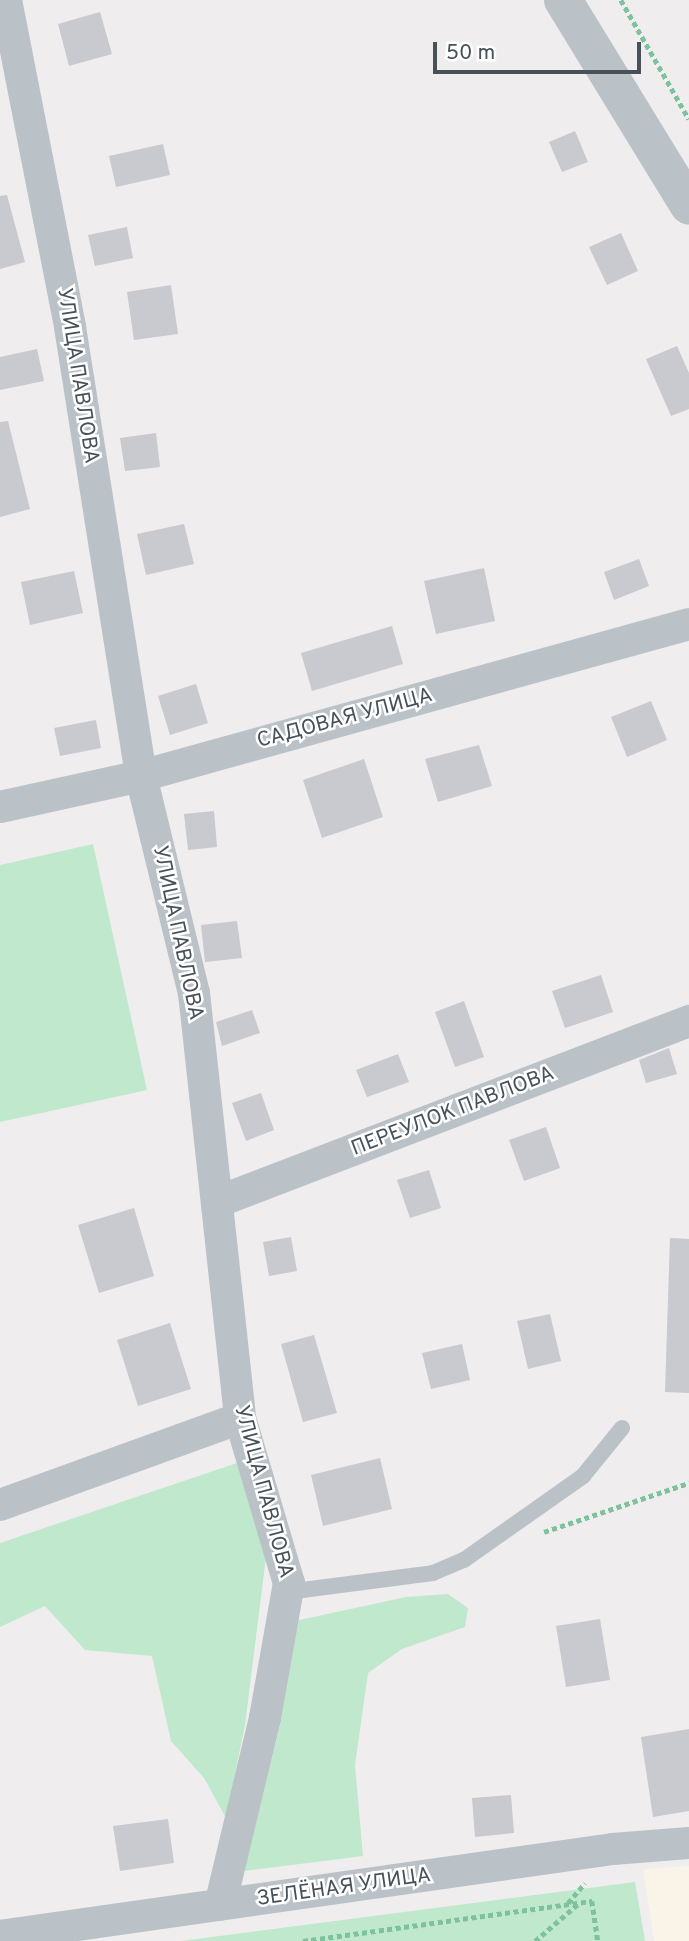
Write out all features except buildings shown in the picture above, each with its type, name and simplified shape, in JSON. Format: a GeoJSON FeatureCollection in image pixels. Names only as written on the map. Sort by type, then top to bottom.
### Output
{"type":"FeatureCollection","features":[{"type":"Feature","properties":{"kind":"street","name":"УЛИЦА ПАВЛОВА"},"geometry":{"type":"LineString","coordinates":[[6,0],[70,327],[141,776],[194,993],[240,1418],[285,1570],[288,1591],[265,1718],[220,1905]]}},
{"type":"Feature","properties":{"kind":"street"},"geometry":{"type":"LineString","coordinates":[[563,0],[689,206]]}},
{"type":"Feature","properties":{"kind":"street","name":"САДОВАЯ УЛИЦА"},"geometry":{"type":"LineString","coordinates":[[0,807],[141,776],[689,624]]}},
{"type":"Feature","properties":{"kind":"street","name":"ПЕРЕУЛОК ПАВЛОВА"},"geometry":{"type":"LineString","coordinates":[[217,1202],[689,1021]]}},
{"type":"Feature","properties":{"kind":"street"},"geometry":{"type":"LineString","coordinates":[[0,1505],[240,1418]]}},
{"type":"Feature","properties":{"kind":"street","name":"ЗЕЛЁНАЯ УЛИЦА"},"geometry":{"type":"LineString","coordinates":[[0,1936],[689,1843]]}},
{"type":"Feature","properties":{"kind":"lane"},"geometry":{"type":"LineString","coordinates":[[288,1591],[433,1573],[464,1560],[583,1476],[622,1428]]}},
{"type":"Feature","properties":{"kind":"path"},"geometry":{"type":"LineString","coordinates":[[621,0],[689,119]]}},
{"type":"Feature","properties":{"kind":"path"},"geometry":{"type":"LineString","coordinates":[[303,1941],[592,1901],[598,1941]]}},
{"type":"Feature","properties":{"kind":"path"},"geometry":{"type":"LineString","coordinates":[[535,1941],[579,1903]]}},
{"type":"Feature","properties":{"kind":"shaded area"},"geometry":{"type":"Polygon","coordinates":[[[689,1866],[689,1941],[654,1941],[643,1869],[689,1866]]]}},
{"type":"Feature","properties":{"kind":"green space"},"geometry":{"type":"Polygon","coordinates":[[[93,844],[147,1090],[0,1122],[0,865],[93,844]]]}},
{"type":"Feature","properties":{"kind":"green space"},"geometry":{"type":"Polygon","coordinates":[[[237,1463],[266,1557],[245,1725],[226,1818],[204,1778],[171,1741],[152,1656],[85,1650],[45,1606],[0,1627],[0,1543],[237,1463]]]}},
{"type":"Feature","properties":{"kind":"green space"},"geometry":{"type":"Polygon","coordinates":[[[448,1594],[468,1608],[465,1627],[402,1649],[368,1673],[355,1765],[363,1856],[244,1871],[280,1725],[295,1621],[406,1597],[448,1594]]]}},
{"type":"Feature","properties":{"kind":"green space"},"geometry":{"type":"Polygon","coordinates":[[[635,1882],[645,1941],[181,1941],[635,1882]]]}}]}
